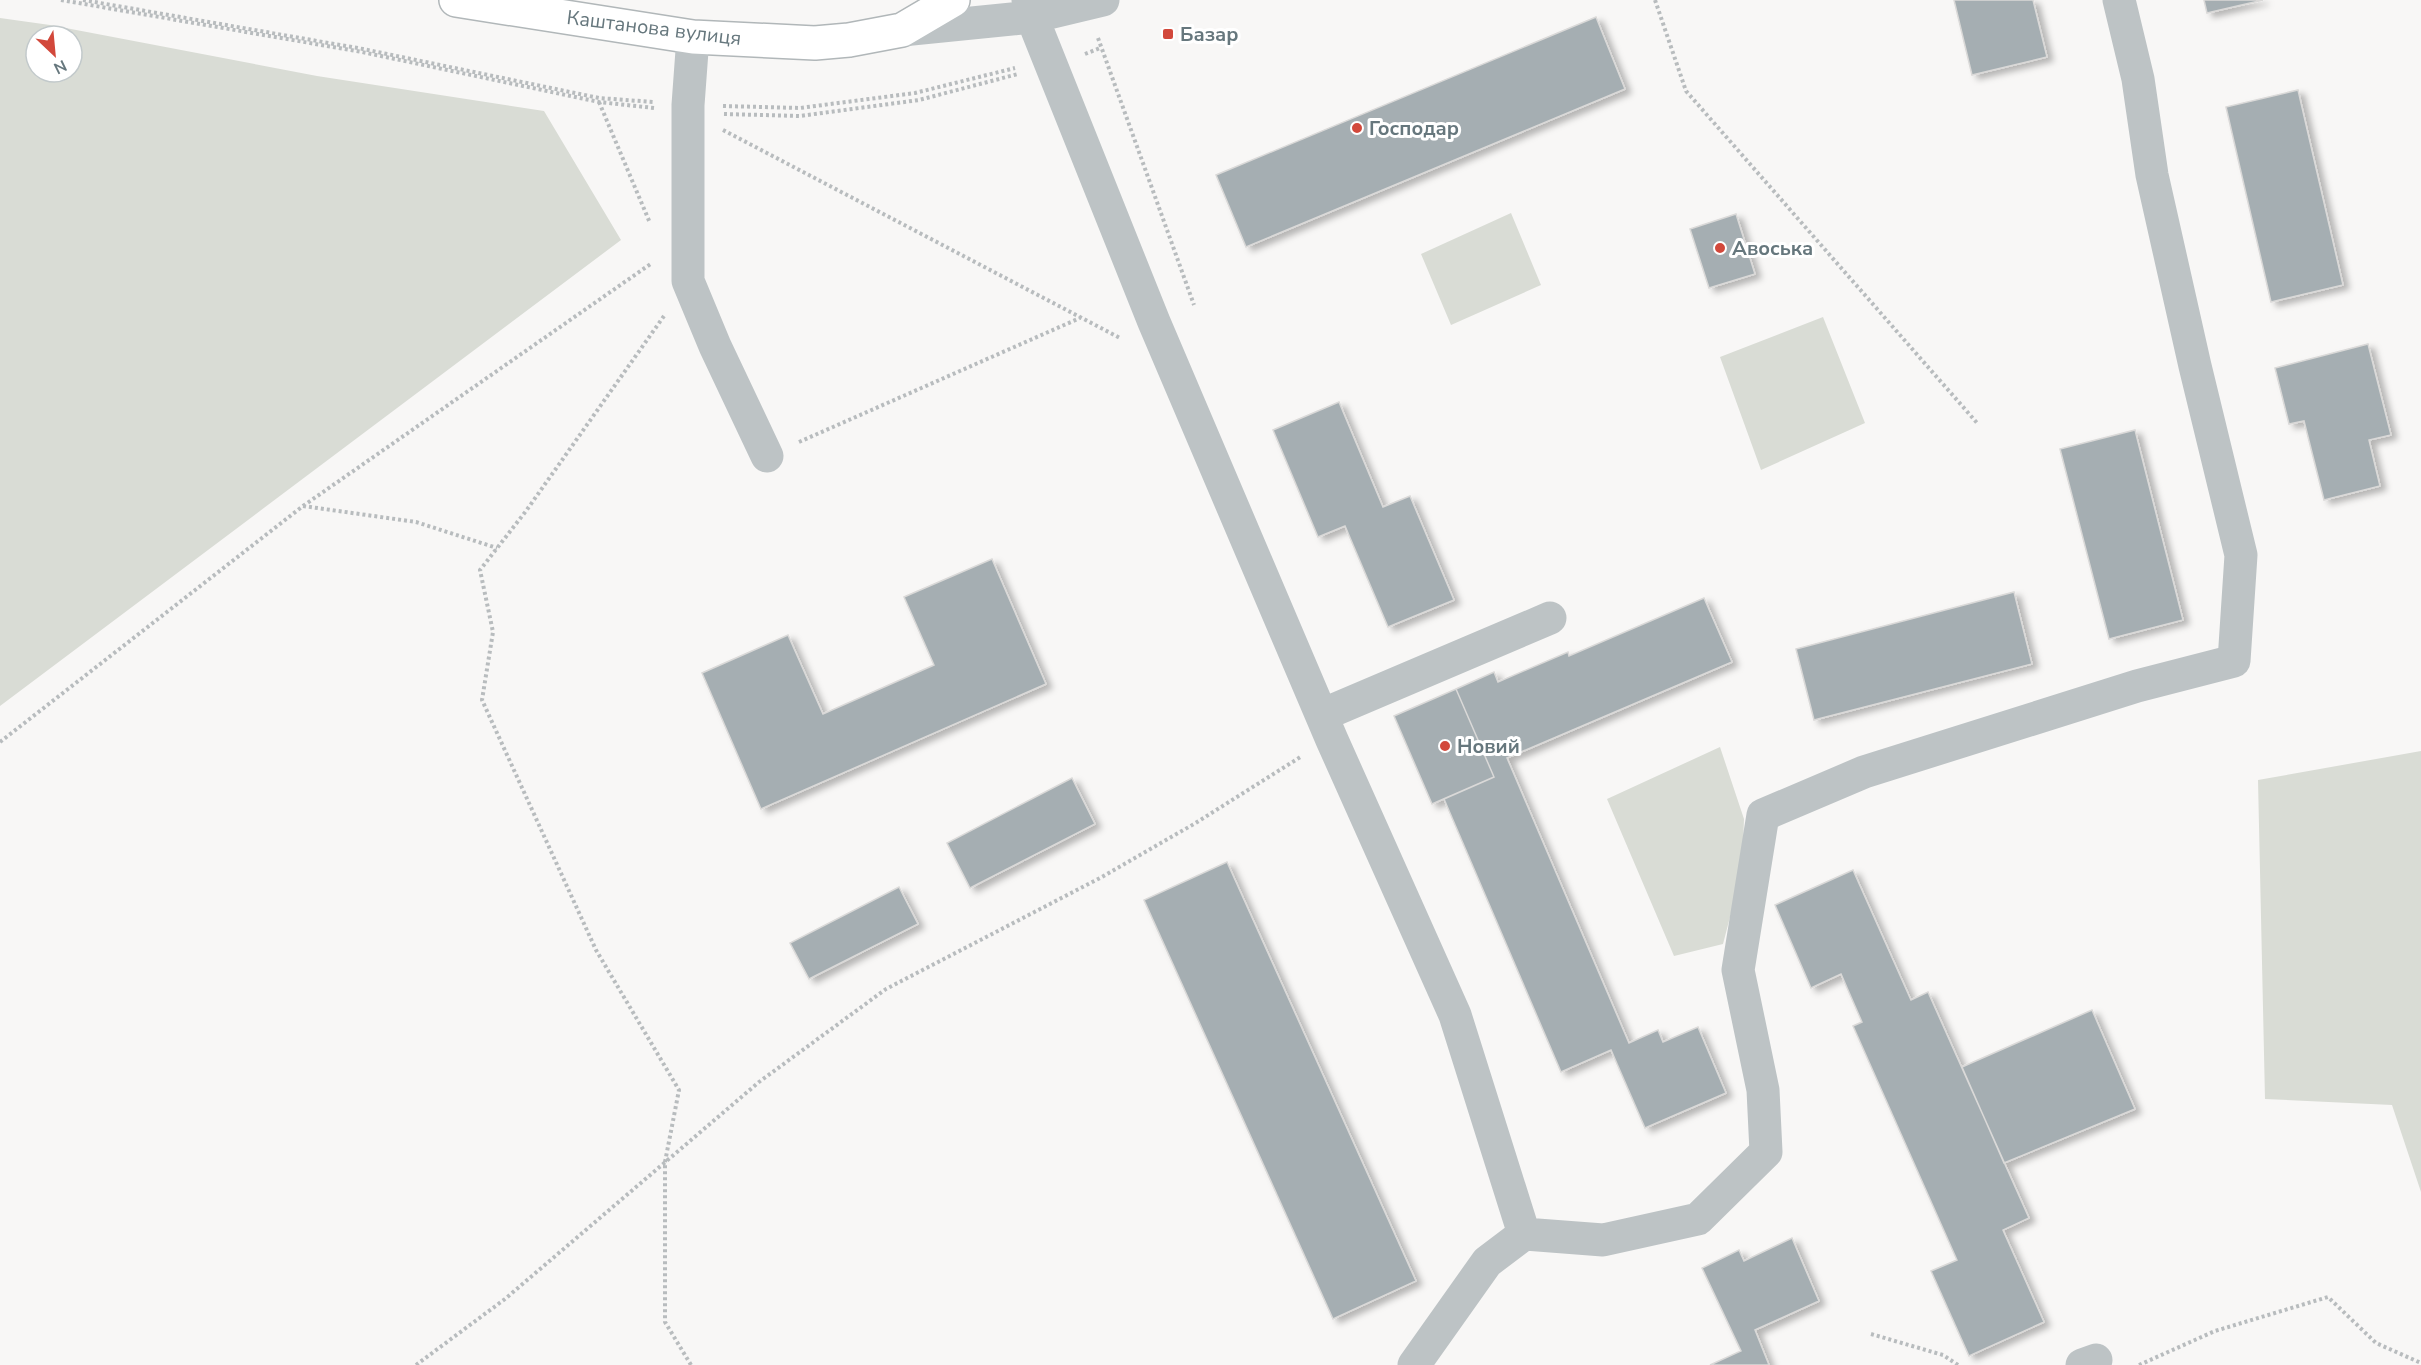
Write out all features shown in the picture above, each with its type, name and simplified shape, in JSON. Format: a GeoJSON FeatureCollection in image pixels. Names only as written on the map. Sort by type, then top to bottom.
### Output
{"type":"FeatureCollection","features":[{"type":"Feature","properties":{"kind":"main road","name":"Каштанова вулиця"},"geometry":{"type":"LineString","coordinates":[[456,0],[693,37],[815,43],[902,30],[953,0]]}},
{"type":"Feature","properties":{"kind":"street"},"geometry":{"type":"LineString","coordinates":[[1414,1365],[1487,1262],[1524,1234],[1603,1240],[1698,1218],[1766,1152],[1763,1090],[1738,970],[1763,815],[1864,772],[2137,686],[2234,661],[2241,555],[2152,175],[2138,79],[2119,0]]}},
{"type":"Feature","properties":{"kind":"street"},"geometry":{"type":"LineString","coordinates":[[902,30],[1030,9],[1096,2]]}},
{"type":"Feature","properties":{"kind":"street"},"geometry":{"type":"LineString","coordinates":[[1030,9],[1154,322],[1327,727],[1455,1015],[1524,1234]]}},
{"type":"Feature","properties":{"kind":"street"},"geometry":{"type":"LineString","coordinates":[[693,37],[688,109],[688,281],[715,346],[767,456]]}},
{"type":"Feature","properties":{"kind":"street"},"geometry":{"type":"LineString","coordinates":[[1327,727],[1550,618]]}},
{"type":"Feature","properties":{"kind":"path"},"geometry":{"type":"LineString","coordinates":[[62,0],[362,52],[599,102],[688,109],[800,116],[919,100],[1052,62]]}},
{"type":"Feature","properties":{"kind":"path"},"geometry":{"type":"LineString","coordinates":[[83,0],[363,49],[599,98],[688,109],[800,108],[915,93],[1052,62]]}},
{"type":"Feature","properties":{"kind":"path"},"geometry":{"type":"LineString","coordinates":[[1654,0],[1686,91],[1978,424]]}},
{"type":"Feature","properties":{"kind":"path"},"geometry":{"type":"LineString","coordinates":[[1096,2],[1100,48],[1194,305]]}},
{"type":"Feature","properties":{"kind":"path"},"geometry":{"type":"LineString","coordinates":[[599,102],[655,232]]}},
{"type":"Feature","properties":{"kind":"path"},"geometry":{"type":"LineString","coordinates":[[688,109],[1121,339]]}},
{"type":"Feature","properties":{"kind":"path"},"geometry":{"type":"LineString","coordinates":[[0,742],[303,506],[664,254],[688,281],[526,511],[480,570],[494,632],[482,700],[596,950],[679,1090],[665,1162],[664,1322],[691,1365]]}},
{"type":"Feature","properties":{"kind":"path"},"geometry":{"type":"LineString","coordinates":[[767,456],[1081,318]]}},
{"type":"Feature","properties":{"kind":"path"},"geometry":{"type":"LineString","coordinates":[[303,506],[416,522],[497,548]]}},
{"type":"Feature","properties":{"kind":"path"},"geometry":{"type":"LineString","coordinates":[[416,1365],[505,1299],[759,1082],[886,989],[1100,878],[1194,824],[1278,770],[1327,727]]}},
{"type":"Feature","properties":{"kind":"path"},"geometry":{"type":"LineString","coordinates":[[2139,1365],[2215,1331],[2328,1297],[2376,1343],[2421,1363]]}},
{"type":"Feature","properties":{"kind":"path"},"geometry":{"type":"LineString","coordinates":[[1871,1334],[1943,1355],[1958,1365]]}},
{"type":"Feature","properties":{"kind":"shaded area"},"geometry":{"type":"Polygon","coordinates":[[[0,18],[43,24],[24,24],[24,84],[84,84],[84,31],[317,76],[544,111],[621,240],[0,706],[0,18]]]}},
{"type":"Feature","properties":{"kind":"shaded area"},"geometry":{"type":"Polygon","coordinates":[[[1511,213],[1541,285],[1451,325],[1421,254],[1511,213]]]}},
{"type":"Feature","properties":{"kind":"shaded area"},"geometry":{"type":"Polygon","coordinates":[[[1823,317],[1865,423],[1761,470],[1720,357],[1823,317]]]}},
{"type":"Feature","properties":{"kind":"shaded area"},"geometry":{"type":"Polygon","coordinates":[[[1720,747],[1744,819],[1742,871],[1723,944],[1674,956],[1607,799],[1720,747]]]}},
{"type":"Feature","properties":{"kind":"shaded area"},"geometry":{"type":"Polygon","coordinates":[[[2421,751],[2421,1192],[2392,1105],[2265,1099],[2258,780],[2421,751]]]}},
{"type":"Feature","properties":{"kind":"building"},"geometry":{"type":"Polygon","coordinates":[[[1954,0],[2033,0],[2047,57],[1972,75],[1954,0]]]}},
{"type":"Feature","properties":{"kind":"building"},"geometry":{"type":"Polygon","coordinates":[[[2204,0],[2263,0],[2207,13],[2204,0]]]}},
{"type":"Feature","properties":{"kind":"building"},"geometry":{"type":"Polygon","coordinates":[[[1596,17],[1625,89],[1246,247],[1216,175],[1596,17]]]}},
{"type":"Feature","properties":{"kind":"building"},"geometry":{"type":"Polygon","coordinates":[[[2298,90],[2343,285],[2271,302],[2226,107],[2298,90]]]}},
{"type":"Feature","properties":{"kind":"building"},"geometry":{"type":"Polygon","coordinates":[[[1736,214],[1755,274],[1709,288],[1690,229],[1736,214]]]}},
{"type":"Feature","properties":{"kind":"building"},"geometry":{"type":"Polygon","coordinates":[[[2368,344],[2391,435],[2369,440],[2380,486],[2324,500],[2304,421],[2289,424],[2275,368],[2368,344]]]}},
{"type":"Feature","properties":{"kind":"building"},"geometry":{"type":"Polygon","coordinates":[[[1339,402],[1383,507],[1410,496],[1454,600],[1388,627],[1345,526],[1318,537],[1273,430],[1339,402]]]}},
{"type":"Feature","properties":{"kind":"building"},"geometry":{"type":"Polygon","coordinates":[[[2135,430],[2183,620],[2109,639],[2060,449],[2135,430]]]}},
{"type":"Feature","properties":{"kind":"building"},"geometry":{"type":"Polygon","coordinates":[[[992,559],[1046,684],[761,809],[702,673],[788,635],[823,714],[934,665],[904,597],[992,559]]]}},
{"type":"Feature","properties":{"kind":"building"},"geometry":{"type":"Polygon","coordinates":[[[2014,592],[2032,664],[1814,720],[1796,649],[2014,592]]]}},
{"type":"Feature","properties":{"kind":"building"},"geometry":{"type":"Polygon","coordinates":[[[1704,598],[1732,662],[1507,758],[1629,1043],[1658,1030],[1663,1042],[1698,1027],[1726,1093],[1645,1128],[1611,1050],[1561,1072],[1444,799],[1494,777],[1456,689],[1494,672],[1498,682],[1568,652],[1569,656],[1704,598]]]}},
{"type":"Feature","properties":{"kind":"building"},"geometry":{"type":"Polygon","coordinates":[[[1456,689],[1494,777],[1432,804],[1394,716],[1456,689]]]}},
{"type":"Feature","properties":{"kind":"building"},"geometry":{"type":"Polygon","coordinates":[[[1072,778],[1095,824],[970,888],[947,843],[1072,778]]]}},
{"type":"Feature","properties":{"kind":"building"},"geometry":{"type":"Polygon","coordinates":[[[1227,862],[1416,1281],[1333,1319],[1144,900],[1227,862]]]}},
{"type":"Feature","properties":{"kind":"building"},"geometry":{"type":"Polygon","coordinates":[[[1853,870],[1911,1000],[1928,992],[2029,1218],[2003,1230],[2044,1322],[1969,1356],[1931,1271],[1957,1260],[1853,1026],[1862,1022],[1841,974],[1811,988],[1775,905],[1853,870]]]}},
{"type":"Feature","properties":{"kind":"building"},"geometry":{"type":"Polygon","coordinates":[[[899,887],[918,924],[809,979],[790,943],[899,887]]]}},
{"type":"Feature","properties":{"kind":"building"},"geometry":{"type":"Polygon","coordinates":[[[2092,1010],[2135,1109],[2004,1163],[1962,1067],[2092,1010]]]}},
{"type":"Feature","properties":{"kind":"building"},"geometry":{"type":"Polygon","coordinates":[[[1792,1238],[1819,1301],[1755,1330],[1769,1365],[1710,1365],[1741,1351],[1702,1268],[1739,1250],[1744,1261],[1792,1238]]]}},
{"type":"Feature","properties":{"kind":"place","name":"Базар"},"geometry":{"type":"Point","coordinates":[1168,34]}},
{"type":"Feature","properties":{"kind":"place","name":"Господар"},"geometry":{"type":"Point","coordinates":[1357,128]}},
{"type":"Feature","properties":{"kind":"place","name":"Авоська"},"geometry":{"type":"Point","coordinates":[1720,248]}},
{"type":"Feature","properties":{"kind":"place","name":"Новий"},"geometry":{"type":"Point","coordinates":[1445,746]}}]}
